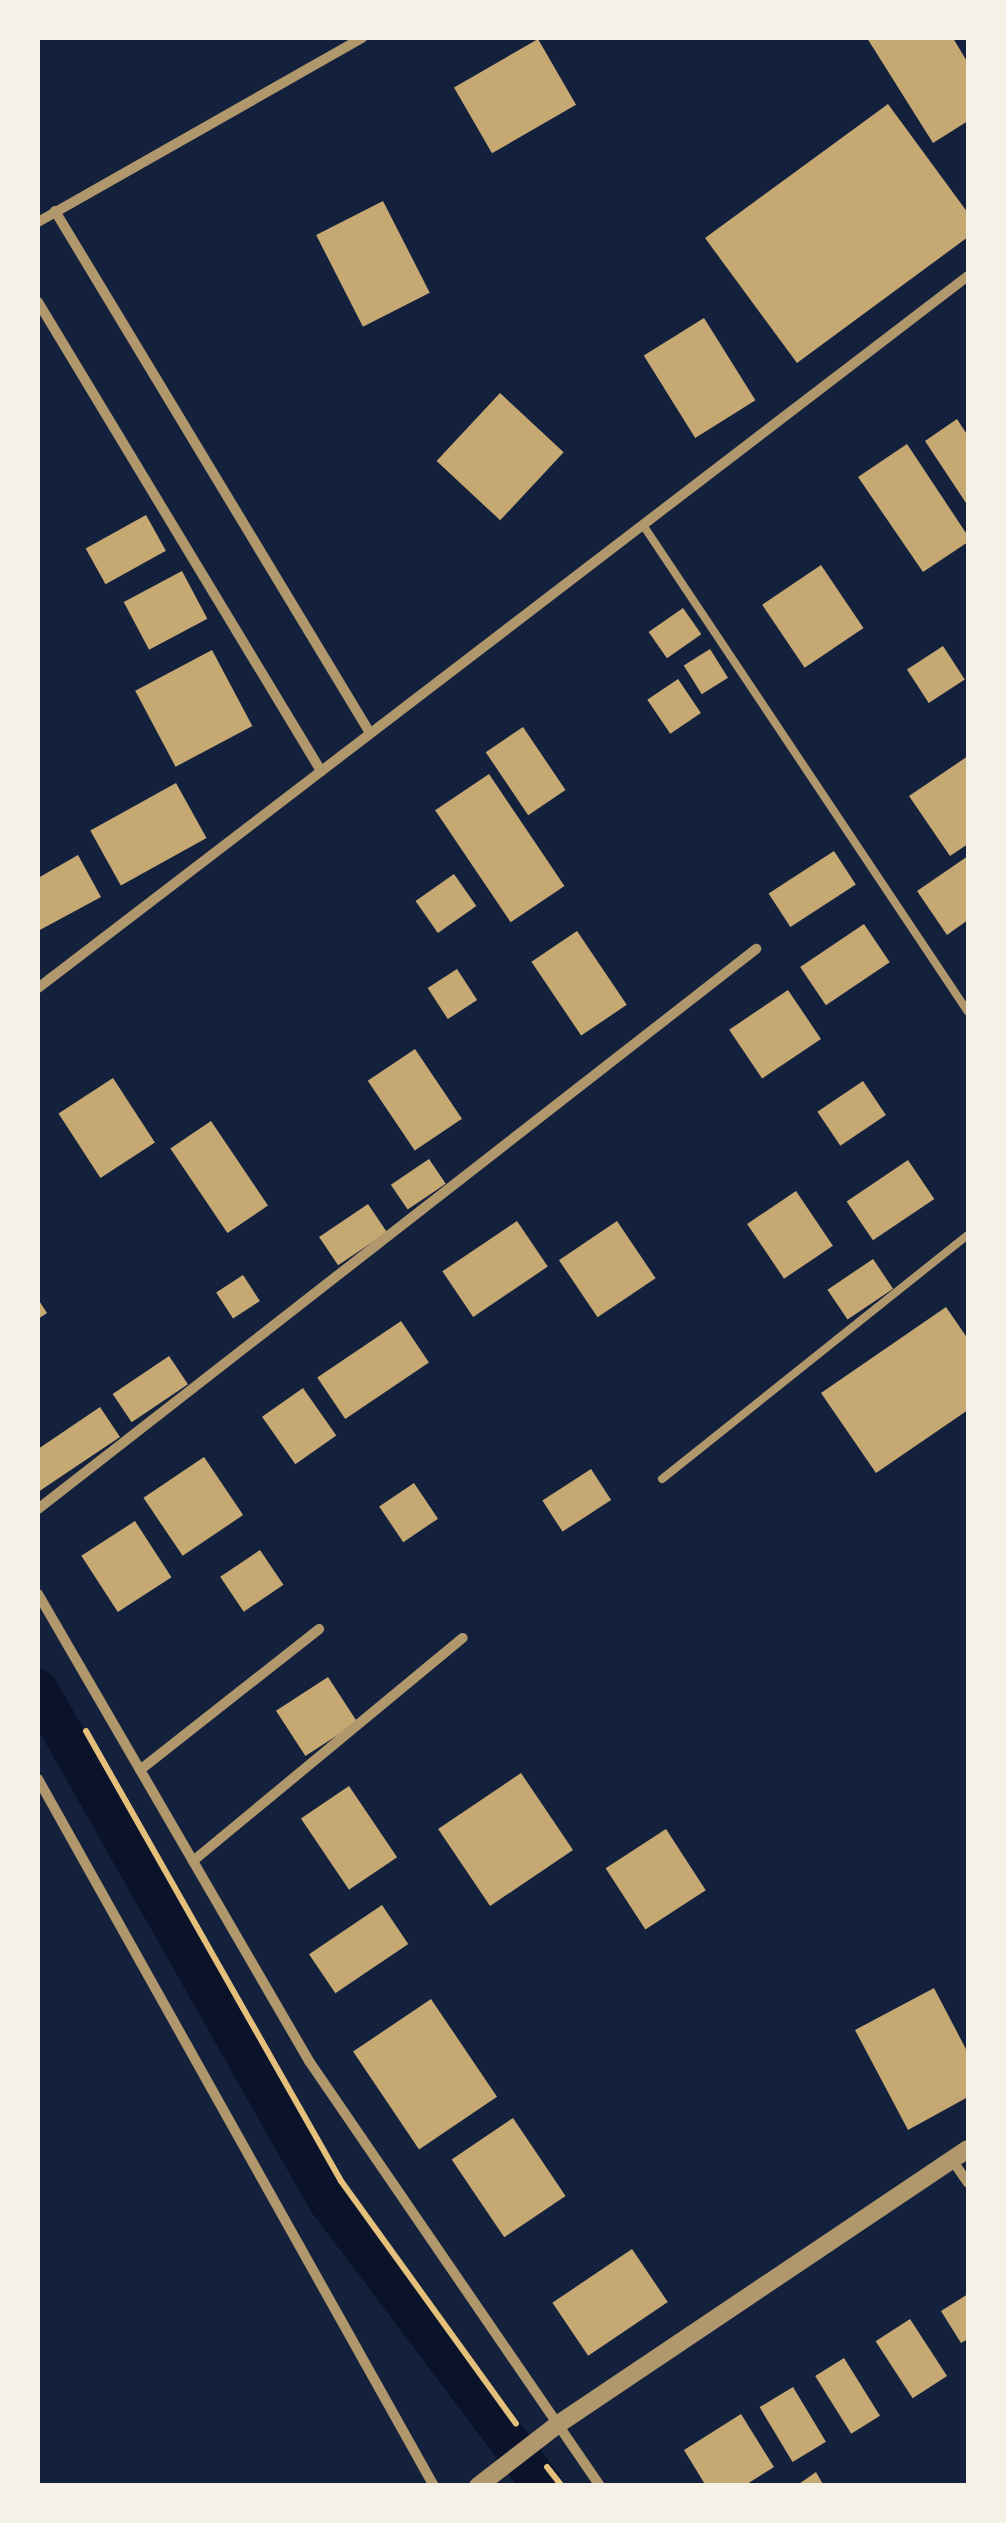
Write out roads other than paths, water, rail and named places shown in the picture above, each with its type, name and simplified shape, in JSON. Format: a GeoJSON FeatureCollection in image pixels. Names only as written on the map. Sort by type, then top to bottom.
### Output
{"type":"FeatureCollection","features":[{"type":"Feature","properties":{"kind":"street"},"geometry":{"type":"LineString","coordinates":[[38,222],[362,38]]}},
{"type":"Feature","properties":{"kind":"street"},"geometry":{"type":"LineString","coordinates":[[56,212],[370,734]]}},
{"type":"Feature","properties":{"kind":"street"},"geometry":{"type":"LineString","coordinates":[[38,988],[968,276]]}},
{"type":"Feature","properties":{"kind":"street"},"geometry":{"type":"LineString","coordinates":[[38,302],[321,771]]}},
{"type":"Feature","properties":{"kind":"street"},"geometry":{"type":"LineString","coordinates":[[38,1509],[756,949]]}},
{"type":"Feature","properties":{"kind":"street"},"geometry":{"type":"LineString","coordinates":[[38,1594],[310,2061],[600,2486]]}},
{"type":"Feature","properties":{"kind":"street"},"geometry":{"type":"LineString","coordinates":[[140,1770],[319,1629]]}},
{"type":"Feature","properties":{"kind":"street"},"geometry":{"type":"LineString","coordinates":[[193,1861],[462,1638]]}},
{"type":"Feature","properties":{"kind":"street"},"geometry":{"type":"LineString","coordinates":[[38,1779],[434,2486]]}},
{"type":"Feature","properties":{"kind":"street"},"geometry":{"type":"LineString","coordinates":[[38,1808],[49,1799]]}},
{"type":"Feature","properties":{"kind":"street"},"geometry":{"type":"LineString","coordinates":[[478,2486],[557,2424],[968,2149]]}},
{"type":"Feature","properties":{"kind":"street"},"geometry":{"type":"LineString","coordinates":[[952,2160],[968,2184]]}},
{"type":"Feature","properties":{"kind":"lane"},"geometry":{"type":"LineString","coordinates":[[643,525],[968,1012]]}},
{"type":"Feature","properties":{"kind":"lane"},"geometry":{"type":"LineString","coordinates":[[662,1480],[968,1236]]}},
{"type":"Feature","properties":{"kind":"waterway"},"geometry":{"type":"LineString","coordinates":[[38,1689],[328,2201],[543,2486]]}}]}
